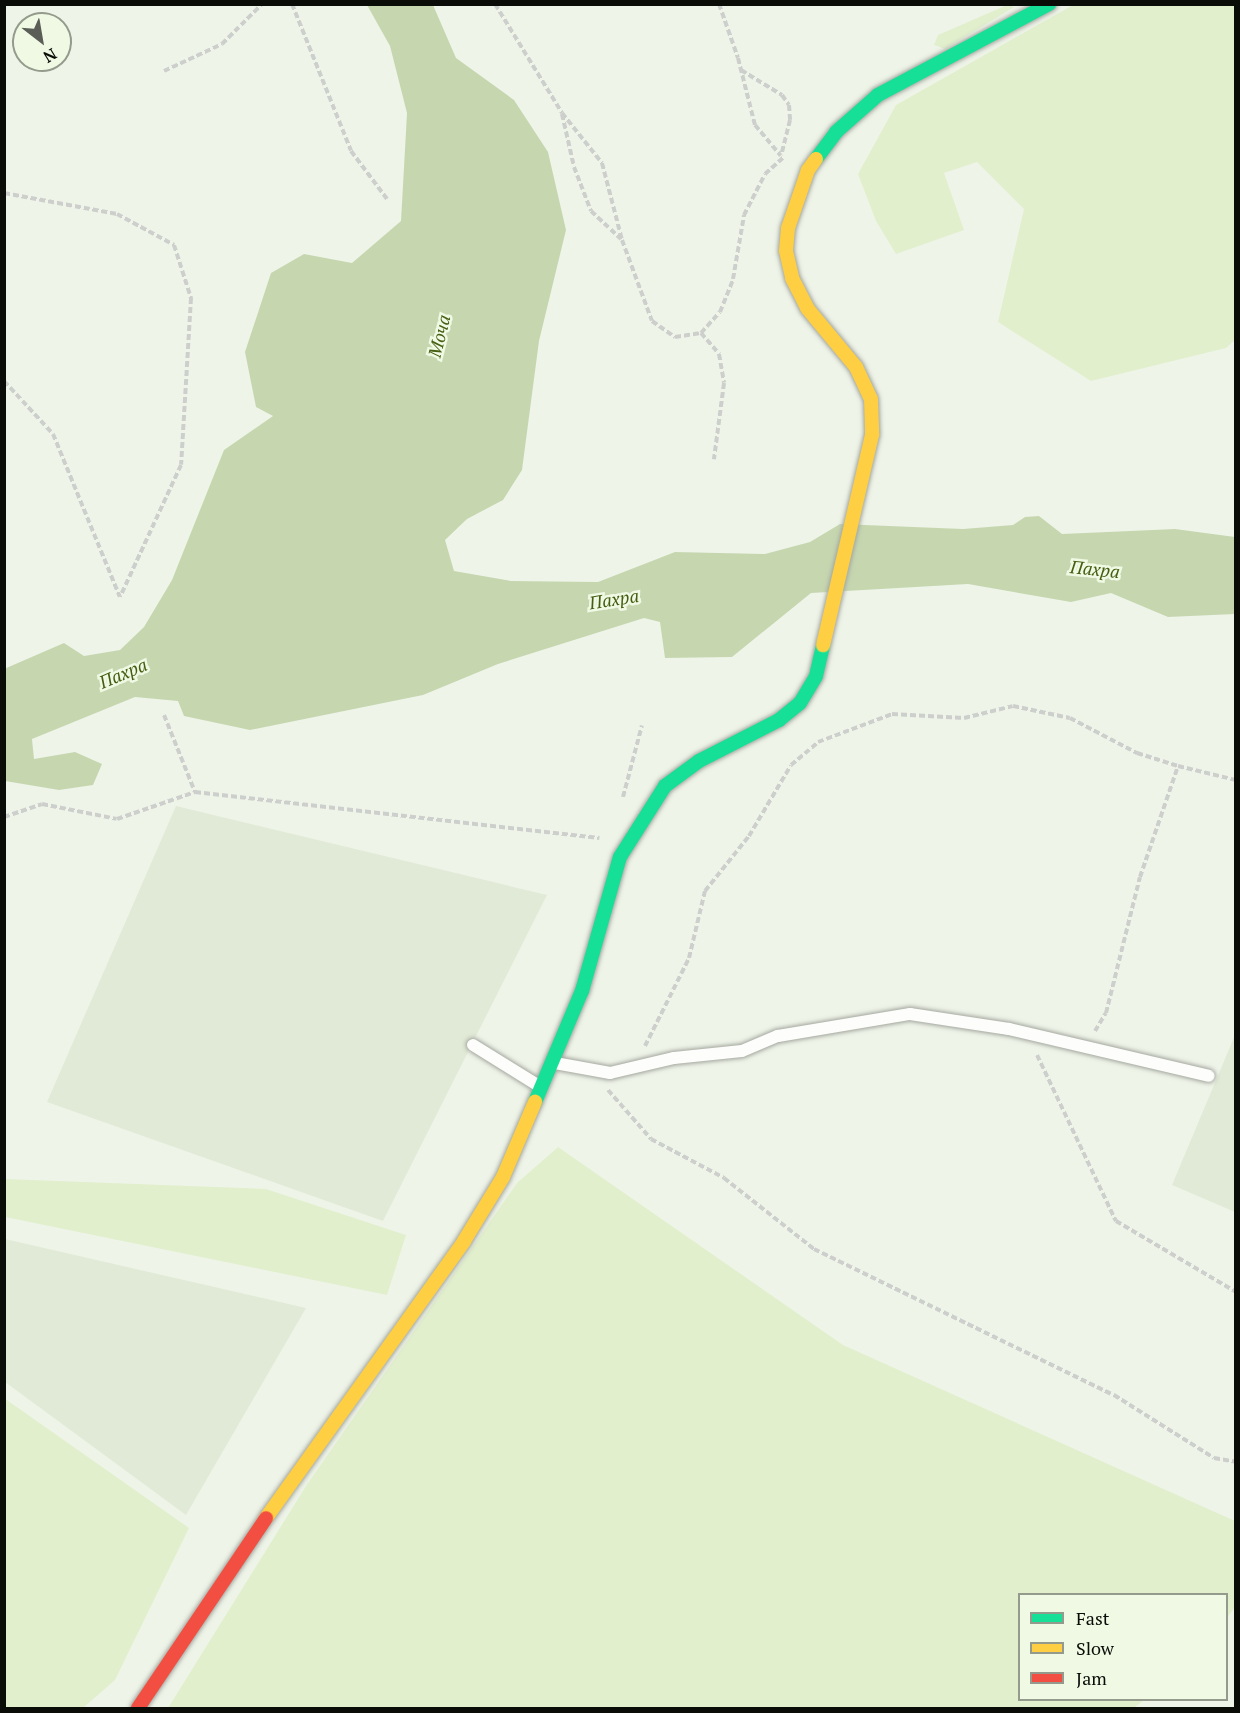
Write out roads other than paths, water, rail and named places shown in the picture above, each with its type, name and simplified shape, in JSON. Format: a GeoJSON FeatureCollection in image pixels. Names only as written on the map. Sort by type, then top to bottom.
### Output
{"type":"FeatureCollection","features":[{"type":"Feature","properties":{"kind":"main road"},"geometry":{"type":"LineString","coordinates":[[138,1708],[320,1437],[388,1352],[464,1241],[503,1177],[554,1063],[582,991],[620,857],[665,786],[699,761],[779,720],[800,703],[816,676],[872,435],[871,399],[856,367],[807,308],[792,278],[786,251],[788,228],[808,170],[836,132],[878,95],[1027,10],[1048,4]]}},
{"type":"Feature","properties":{"kind":"lane"},"geometry":{"type":"LineString","coordinates":[[554,1063],[610,1073],[674,1058],[742,1051],[778,1036],[910,1014],[1025,1033],[1209,1076]]}},
{"type":"Feature","properties":{"kind":"lane"},"geometry":{"type":"LineString","coordinates":[[473,1045],[543,1088]]}},
{"type":"Feature","properties":{"kind":"water"},"geometry":{"type":"Polygon","coordinates":[[[367,5],[433,5],[456,58],[514,100],[548,152],[566,230],[539,341],[522,470],[503,500],[467,519],[445,540],[454,571],[511,581],[598,582],[675,552],[765,554],[810,542],[840,524],[963,529],[1013,525],[1025,517],[1039,516],[1062,534],[1175,529],[1235,537],[1235,614],[1168,617],[1111,593],[1071,602],[968,584],[811,593],[732,657],[665,658],[660,622],[644,618],[498,664],[423,695],[250,730],[184,716],[178,701],[135,697],[32,739],[34,759],[75,752],[102,764],[93,785],[59,790],[5,781],[4,669],[64,643],[84,656],[120,650],[144,627],[172,580],[224,450],[273,416],[256,407],[245,352],[271,273],[304,254],[352,263],[401,221],[407,113],[390,46],[367,5]]]}},
{"type":"Feature","properties":{"kind":"water label","name":"Моча"},"geometry":{"type":"Point","coordinates":[439,336]}},
{"type":"Feature","properties":{"kind":"water label","name":"Пахра"},"geometry":{"type":"Point","coordinates":[1095,569]}},
{"type":"Feature","properties":{"kind":"water label","name":"Пахра"},"geometry":{"type":"Point","coordinates":[614,599]}},
{"type":"Feature","properties":{"kind":"water label","name":"Пахра"},"geometry":{"type":"Point","coordinates":[123,673]}}]}
